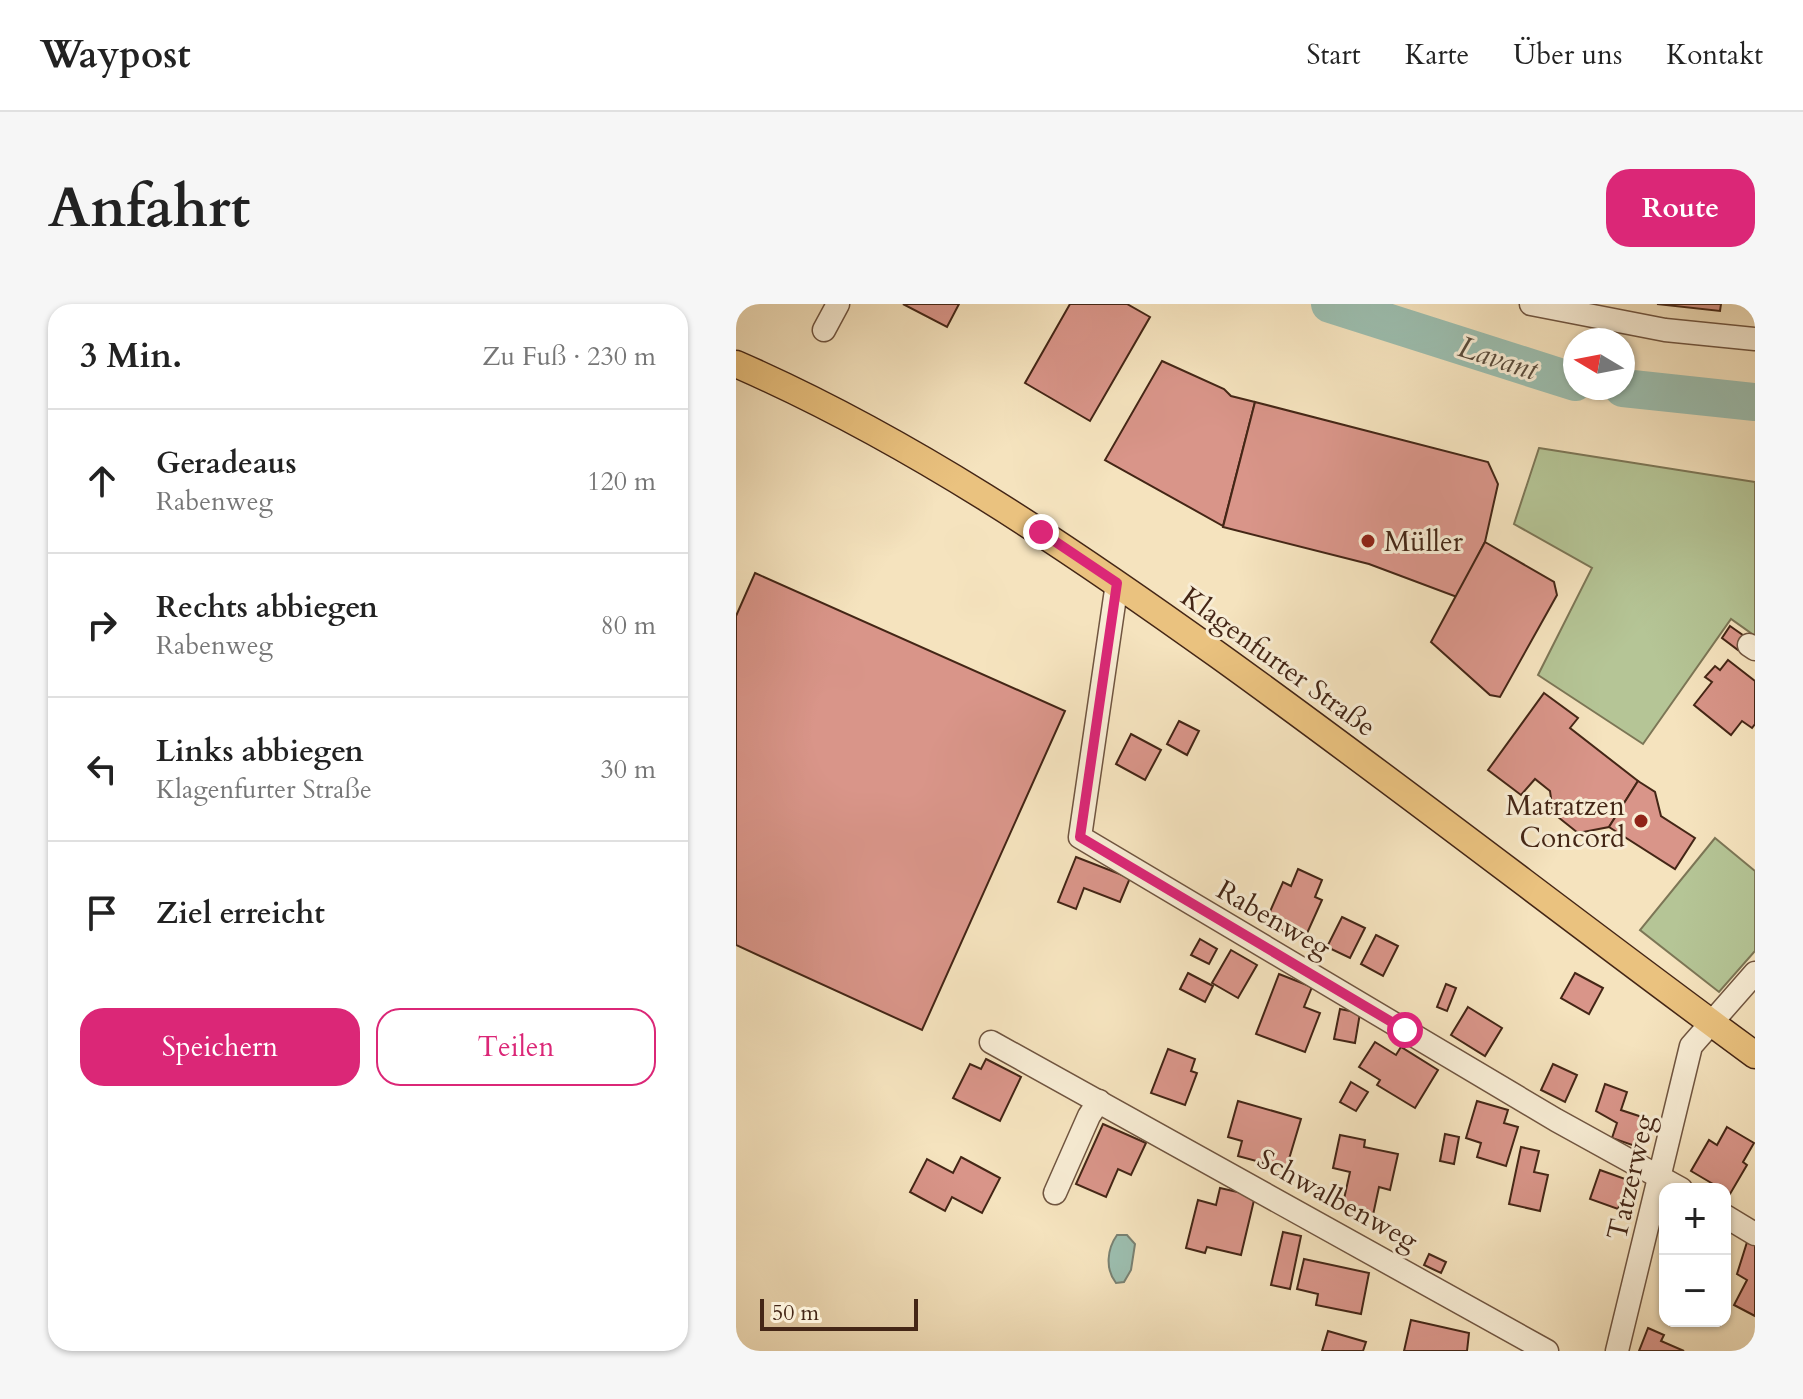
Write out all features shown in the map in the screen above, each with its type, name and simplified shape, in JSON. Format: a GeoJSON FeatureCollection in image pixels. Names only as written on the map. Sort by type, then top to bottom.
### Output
{"type":"FeatureCollection","features":[{"type":"Feature","properties":{"kind":"main road","name":"Klagenfurter Straße"},"geometry":{"type":"LineString","coordinates":[[736,364],[841,415],[1041,532],[1117,583],[1305,717],[1597,941],[1755,1055]]}},
{"type":"Feature","properties":{"kind":"lane"},"geometry":{"type":"LineString","coordinates":[[824,330],[838,304]]}},
{"type":"Feature","properties":{"kind":"lane"},"geometry":{"type":"LineString","coordinates":[[1531,304],[1665,330],[1755,339]]}},
{"type":"Feature","properties":{"kind":"lane","name":"Rabenweg"},"geometry":{"type":"LineString","coordinates":[[1117,583],[1080,837],[1556,1120],[1671,1183]]}},
{"type":"Feature","properties":{"kind":"lane","name":"Tatzerweg"},"geometry":{"type":"LineString","coordinates":[[1671,1183],[1691,1046],[1755,973]]}},
{"type":"Feature","properties":{"kind":"lane","name":"Schwalbenweg"},"geometry":{"type":"LineString","coordinates":[[991,1042],[1547,1351]]}},
{"type":"Feature","properties":{"kind":"lane"},"geometry":{"type":"LineString","coordinates":[[1055,1193],[1089,1116],[1099,1101]]}},
{"type":"Feature","properties":{"kind":"lane","name":"Tatzerweg"},"geometry":{"type":"LineString","coordinates":[[1617,1351],[1659,1220]]}},
{"type":"Feature","properties":{"kind":"lane"},"geometry":{"type":"LineString","coordinates":[[1731,1220],[1755,1234]]}},
{"type":"Feature","properties":{"kind":"green space"},"geometry":{"type":"Polygon","coordinates":[[[1539,448],[1755,482],[1755,636],[1731,619],[1643,744],[1538,675],[1592,568],[1514,524],[1539,448]]]}},
{"type":"Feature","properties":{"kind":"green space"},"geometry":{"type":"Polygon","coordinates":[[[1715,838],[1755,871],[1755,951],[1719,992],[1640,930],[1715,838]]]}},
{"type":"Feature","properties":{"kind":"shaded area"},"geometry":{"type":"Polygon","coordinates":[[[1117,1235],[1127,1235],[1135,1244],[1131,1270],[1124,1282],[1116,1283],[1110,1272],[1109,1259],[1117,1235]]]}},
{"type":"Feature","properties":{"kind":"building"},"geometry":{"type":"Polygon","coordinates":[[[903,304],[959,304],[947,327],[903,304]]]}},
{"type":"Feature","properties":{"kind":"building"},"geometry":{"type":"Polygon","coordinates":[[[1070,304],[1127,304],[1150,317],[1090,421],[1025,383],[1070,304]]]}},
{"type":"Feature","properties":{"kind":"building"},"geometry":{"type":"Polygon","coordinates":[[[1657,304],[1721,304],[1720,311],[1657,304]]]}},
{"type":"Feature","properties":{"kind":"building"},"geometry":{"type":"Polygon","coordinates":[[[1162,361],[1224,389],[1231,396],[1255,402],[1223,526],[1105,460],[1162,361]]]}},
{"type":"Feature","properties":{"kind":"building"},"geometry":{"type":"Polygon","coordinates":[[[1255,402],[1488,462],[1498,484],[1485,542],[1457,597],[1369,564],[1223,527],[1255,402]]]}},
{"type":"Feature","properties":{"kind":"building"},"geometry":{"type":"Polygon","coordinates":[[[1485,542],[1554,582],[1557,595],[1500,697],[1490,695],[1431,642],[1485,542]]]}},
{"type":"Feature","properties":{"kind":"building"},"geometry":{"type":"Polygon","coordinates":[[[755,573],[1065,711],[922,1030],[736,945],[736,616],[755,573]]]}},
{"type":"Feature","properties":{"kind":"building"},"geometry":{"type":"Polygon","coordinates":[[[1730,626],[1747,638],[1738,650],[1722,638],[1730,626]]]}},
{"type":"Feature","properties":{"kind":"building"},"geometry":{"type":"Polygon","coordinates":[[[1728,660],[1755,681],[1755,724],[1752,728],[1742,721],[1731,735],[1694,705],[1712,682],[1705,677],[1715,666],[1720,670],[1728,660]]]}},
{"type":"Feature","properties":{"kind":"building"},"geometry":{"type":"Polygon","coordinates":[[[1544,693],[1578,718],[1570,728],[1638,781],[1609,827],[1578,833],[1553,813],[1550,791],[1535,779],[1521,795],[1488,770],[1544,693]]]}},
{"type":"Feature","properties":{"kind":"building"},"geometry":{"type":"Polygon","coordinates":[[[1179,721],[1199,731],[1187,755],[1167,744],[1179,721]]]}},
{"type":"Feature","properties":{"kind":"building"},"geometry":{"type":"Polygon","coordinates":[[[1131,734],[1161,750],[1145,780],[1116,764],[1131,734]]]}},
{"type":"Feature","properties":{"kind":"building","name":"Matratzen Concord"},"geometry":{"type":"Polygon","coordinates":[[[1638,781],[1655,792],[1661,816],[1695,838],[1675,869],[1609,827],[1638,781]]]}},
{"type":"Feature","properties":{"kind":"building"},"geometry":{"type":"Polygon","coordinates":[[[1076,857],[1130,878],[1120,902],[1084,888],[1076,909],[1058,902],[1076,857]]]}},
{"type":"Feature","properties":{"kind":"building"},"geometry":{"type":"Polygon","coordinates":[[[1298,869],[1322,880],[1315,897],[1322,900],[1304,940],[1265,923],[1283,882],[1291,886],[1298,869]]]}},
{"type":"Feature","properties":{"kind":"building"},"geometry":{"type":"Polygon","coordinates":[[[1342,917],[1365,928],[1350,958],[1327,947],[1342,917]]]}},
{"type":"Feature","properties":{"kind":"building"},"geometry":{"type":"Polygon","coordinates":[[[1376,935],[1398,946],[1383,976],[1361,964],[1376,935]]]}},
{"type":"Feature","properties":{"kind":"building"},"geometry":{"type":"Polygon","coordinates":[[[1200,939],[1217,949],[1209,964],[1191,955],[1200,939]]]}},
{"type":"Feature","properties":{"kind":"building"},"geometry":{"type":"Polygon","coordinates":[[[1231,950],[1257,965],[1238,998],[1212,983],[1231,950]]]}},
{"type":"Feature","properties":{"kind":"building"},"geometry":{"type":"Polygon","coordinates":[[[1188,973],[1213,986],[1205,1002],[1180,989],[1188,973]]]}},
{"type":"Feature","properties":{"kind":"building"},"geometry":{"type":"Polygon","coordinates":[[[1575,973],[1603,988],[1589,1014],[1561,998],[1575,973]]]}},
{"type":"Feature","properties":{"kind":"building"},"geometry":{"type":"Polygon","coordinates":[[[1279,974],[1312,987],[1304,1007],[1320,1013],[1305,1052],[1256,1034],[1279,974]]]}},
{"type":"Feature","properties":{"kind":"building"},"geometry":{"type":"Polygon","coordinates":[[[1446,984],[1456,988],[1447,1011],[1437,1007],[1446,984]]]}},
{"type":"Feature","properties":{"kind":"building"},"geometry":{"type":"Polygon","coordinates":[[[1468,1007],[1502,1028],[1485,1056],[1451,1035],[1468,1007]]]}},
{"type":"Feature","properties":{"kind":"building"},"geometry":{"type":"Polygon","coordinates":[[[1340,1009],[1360,1013],[1355,1043],[1334,1039],[1340,1009]]]}},
{"type":"Feature","properties":{"kind":"building"},"geometry":{"type":"Polygon","coordinates":[[[1375,1042],[1396,1055],[1401,1047],[1438,1070],[1415,1108],[1377,1085],[1380,1080],[1359,1067],[1375,1042]]]}},
{"type":"Feature","properties":{"kind":"building"},"geometry":{"type":"Polygon","coordinates":[[[1168,1049],[1195,1059],[1191,1071],[1197,1073],[1185,1105],[1151,1093],[1168,1049]]]}},
{"type":"Feature","properties":{"kind":"building"},"geometry":{"type":"Polygon","coordinates":[[[986,1059],[1021,1077],[1000,1121],[953,1098],[970,1064],[981,1069],[986,1059]]]}},
{"type":"Feature","properties":{"kind":"building"},"geometry":{"type":"Polygon","coordinates":[[[1553,1064],[1577,1075],[1565,1102],[1541,1090],[1553,1064]]]}},
{"type":"Feature","properties":{"kind":"building"},"geometry":{"type":"Polygon","coordinates":[[[1351,1082],[1368,1092],[1356,1111],[1340,1102],[1351,1082]]]}},
{"type":"Feature","properties":{"kind":"building"},"geometry":{"type":"Polygon","coordinates":[[[1605,1084],[1627,1092],[1621,1110],[1648,1119],[1638,1147],[1612,1138],[1617,1123],[1596,1111],[1605,1084]]]}},
{"type":"Feature","properties":{"kind":"building"},"geometry":{"type":"Polygon","coordinates":[[[1238,1101],[1301,1119],[1286,1169],[1238,1156],[1242,1141],[1228,1137],[1238,1101]]]}},
{"type":"Feature","properties":{"kind":"building"},"geometry":{"type":"Polygon","coordinates":[[[1477,1101],[1508,1110],[1504,1123],[1518,1127],[1506,1166],[1477,1157],[1481,1143],[1466,1138],[1477,1101]]]}},
{"type":"Feature","properties":{"kind":"building"},"geometry":{"type":"Polygon","coordinates":[[[1103,1124],[1146,1143],[1131,1175],[1118,1169],[1106,1197],[1076,1184],[1103,1124]]]}},
{"type":"Feature","properties":{"kind":"building"},"geometry":{"type":"Polygon","coordinates":[[[1727,1127],[1754,1143],[1743,1162],[1747,1165],[1731,1192],[1731,1183],[1711,1183],[1691,1171],[1709,1140],[1717,1145],[1727,1127]]]}},
{"type":"Feature","properties":{"kind":"building"},"geometry":{"type":"Polygon","coordinates":[[[1445,1134],[1459,1137],[1454,1164],[1440,1161],[1445,1134]]]}},
{"type":"Feature","properties":{"kind":"building"},"geometry":{"type":"Polygon","coordinates":[[[1340,1135],[1365,1140],[1364,1147],[1398,1154],[1390,1190],[1379,1187],[1373,1215],[1342,1208],[1350,1172],[1333,1168],[1340,1135]]]}},
{"type":"Feature","properties":{"kind":"building"},"geometry":{"type":"Polygon","coordinates":[[[1521,1147],[1539,1151],[1534,1172],[1548,1175],[1540,1211],[1509,1204],[1521,1147]]]}},
{"type":"Feature","properties":{"kind":"building"},"geometry":{"type":"Polygon","coordinates":[[[961,1157],[1000,1178],[982,1213],[952,1197],[945,1211],[910,1192],[927,1159],[953,1173],[961,1157]]]}},
{"type":"Feature","properties":{"kind":"building"},"geometry":{"type":"Polygon","coordinates":[[[1600,1170],[1628,1180],[1618,1209],[1590,1199],[1600,1170]]]}},
{"type":"Feature","properties":{"kind":"building"},"geometry":{"type":"Polygon","coordinates":[[[1220,1188],[1255,1196],[1241,1255],[1207,1247],[1205,1253],[1186,1248],[1198,1200],[1216,1205],[1220,1188]]]}},
{"type":"Feature","properties":{"kind":"building"},"geometry":{"type":"Polygon","coordinates":[[[1283,1232],[1301,1236],[1290,1289],[1271,1285],[1283,1232]]]}},
{"type":"Feature","properties":{"kind":"building"},"geometry":{"type":"Polygon","coordinates":[[[1748,1239],[1755,1243],[1755,1316],[1734,1305],[1747,1280],[1737,1274],[1748,1239]]]}},
{"type":"Feature","properties":{"kind":"building"},"geometry":{"type":"Polygon","coordinates":[[[1429,1254],[1446,1262],[1441,1273],[1424,1265],[1429,1254]]]}},
{"type":"Feature","properties":{"kind":"building"},"geometry":{"type":"Polygon","coordinates":[[[1304,1259],[1369,1273],[1361,1314],[1316,1305],[1318,1294],[1297,1289],[1304,1259]]]}},
{"type":"Feature","properties":{"kind":"building"},"geometry":{"type":"Polygon","coordinates":[[[1411,1320],[1469,1333],[1467,1351],[1404,1351],[1411,1320]]]}},
{"type":"Feature","properties":{"kind":"building"},"geometry":{"type":"Polygon","coordinates":[[[1648,1328],[1664,1335],[1661,1341],[1684,1351],[1639,1351],[1648,1328]]]}},
{"type":"Feature","properties":{"kind":"building"},"geometry":{"type":"Polygon","coordinates":[[[1328,1331],[1366,1342],[1363,1351],[1322,1351],[1328,1331]]]}},
{"type":"Feature","properties":{"kind":"waterway","name":"Lavant"},"geometry":{"type":"LineString","coordinates":[[1330,304],[1563,378]]}},
{"type":"Feature","properties":{"kind":"waterway","name":"Lavant"},"geometry":{"type":"LineString","coordinates":[[1635,389],[1755,402]]}},
{"type":"Feature","properties":{"kind":"place","name":"Müller"},"geometry":{"type":"Point","coordinates":[1368,541]}},
{"type":"Feature","properties":{"kind":"place","name":"Matratzen Concord"},"geometry":{"type":"Point","coordinates":[1641,821]}},
{"type":"Feature","properties":{"kind":"route"},"geometry":{"type":"LineString","coordinates":[[1041,532],[1117,583],[1080,837],[1405,1030]]}}]}
